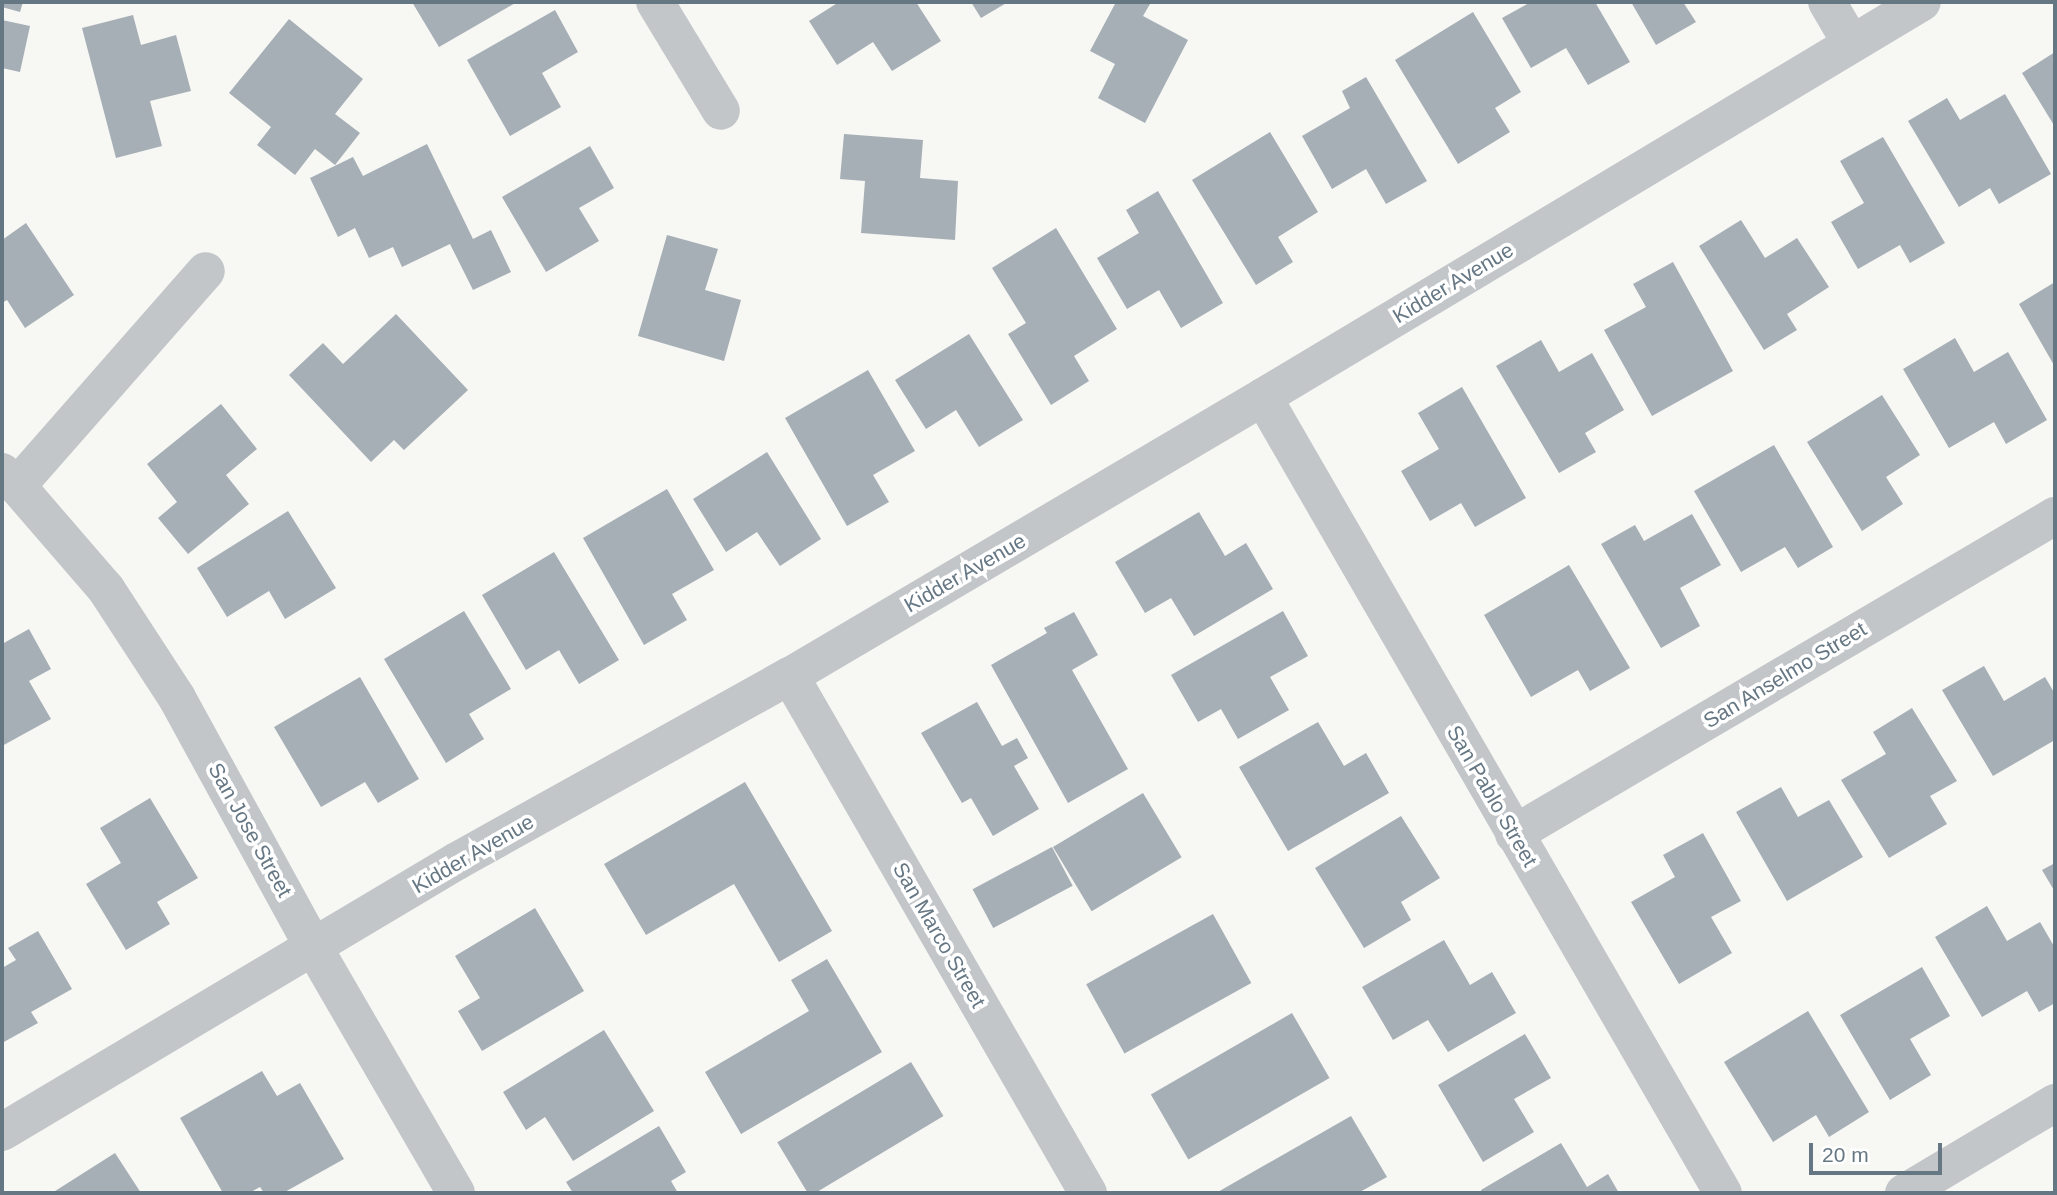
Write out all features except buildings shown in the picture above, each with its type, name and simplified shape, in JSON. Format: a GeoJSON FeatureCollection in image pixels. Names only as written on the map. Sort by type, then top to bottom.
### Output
{"type":"FeatureCollection","features":[{"type":"Feature","properties":{"kind":"street"},"geometry":{"type":"LineString","coordinates":[[654,2],[721,111]]}},
{"type":"Feature","properties":{"kind":"street"},"geometry":{"type":"LineString","coordinates":[[1827,2],[1851,43]]}},
{"type":"Feature","properties":{"kind":"street","name":"Kidder Avenue"},"geometry":{"type":"LineString","coordinates":[[2,1132],[457,861],[790,676],[1263,397],[1922,2]]}},
{"type":"Feature","properties":{"kind":"street","name":"San Jose Street"},"geometry":{"type":"LineString","coordinates":[[206,271],[9,479],[106,589],[177,698],[314,948],[456,1193]]}},
{"type":"Feature","properties":{"kind":"street","name":"San Pablo Street"},"geometry":{"type":"LineString","coordinates":[[1263,397],[1723,1193]]}},
{"type":"Feature","properties":{"kind":"street","name":"San Anselmo Street"},"geometry":{"type":"LineString","coordinates":[[1514,834],[2055,516]]}},
{"type":"Feature","properties":{"kind":"street","name":"San Marco Street"},"geometry":{"type":"LineString","coordinates":[[790,676],[1088,1193]]}},
{"type":"Feature","properties":{"kind":"street"},"geometry":{"type":"LineString","coordinates":[[1904,1193],[2055,1103]]}}]}
